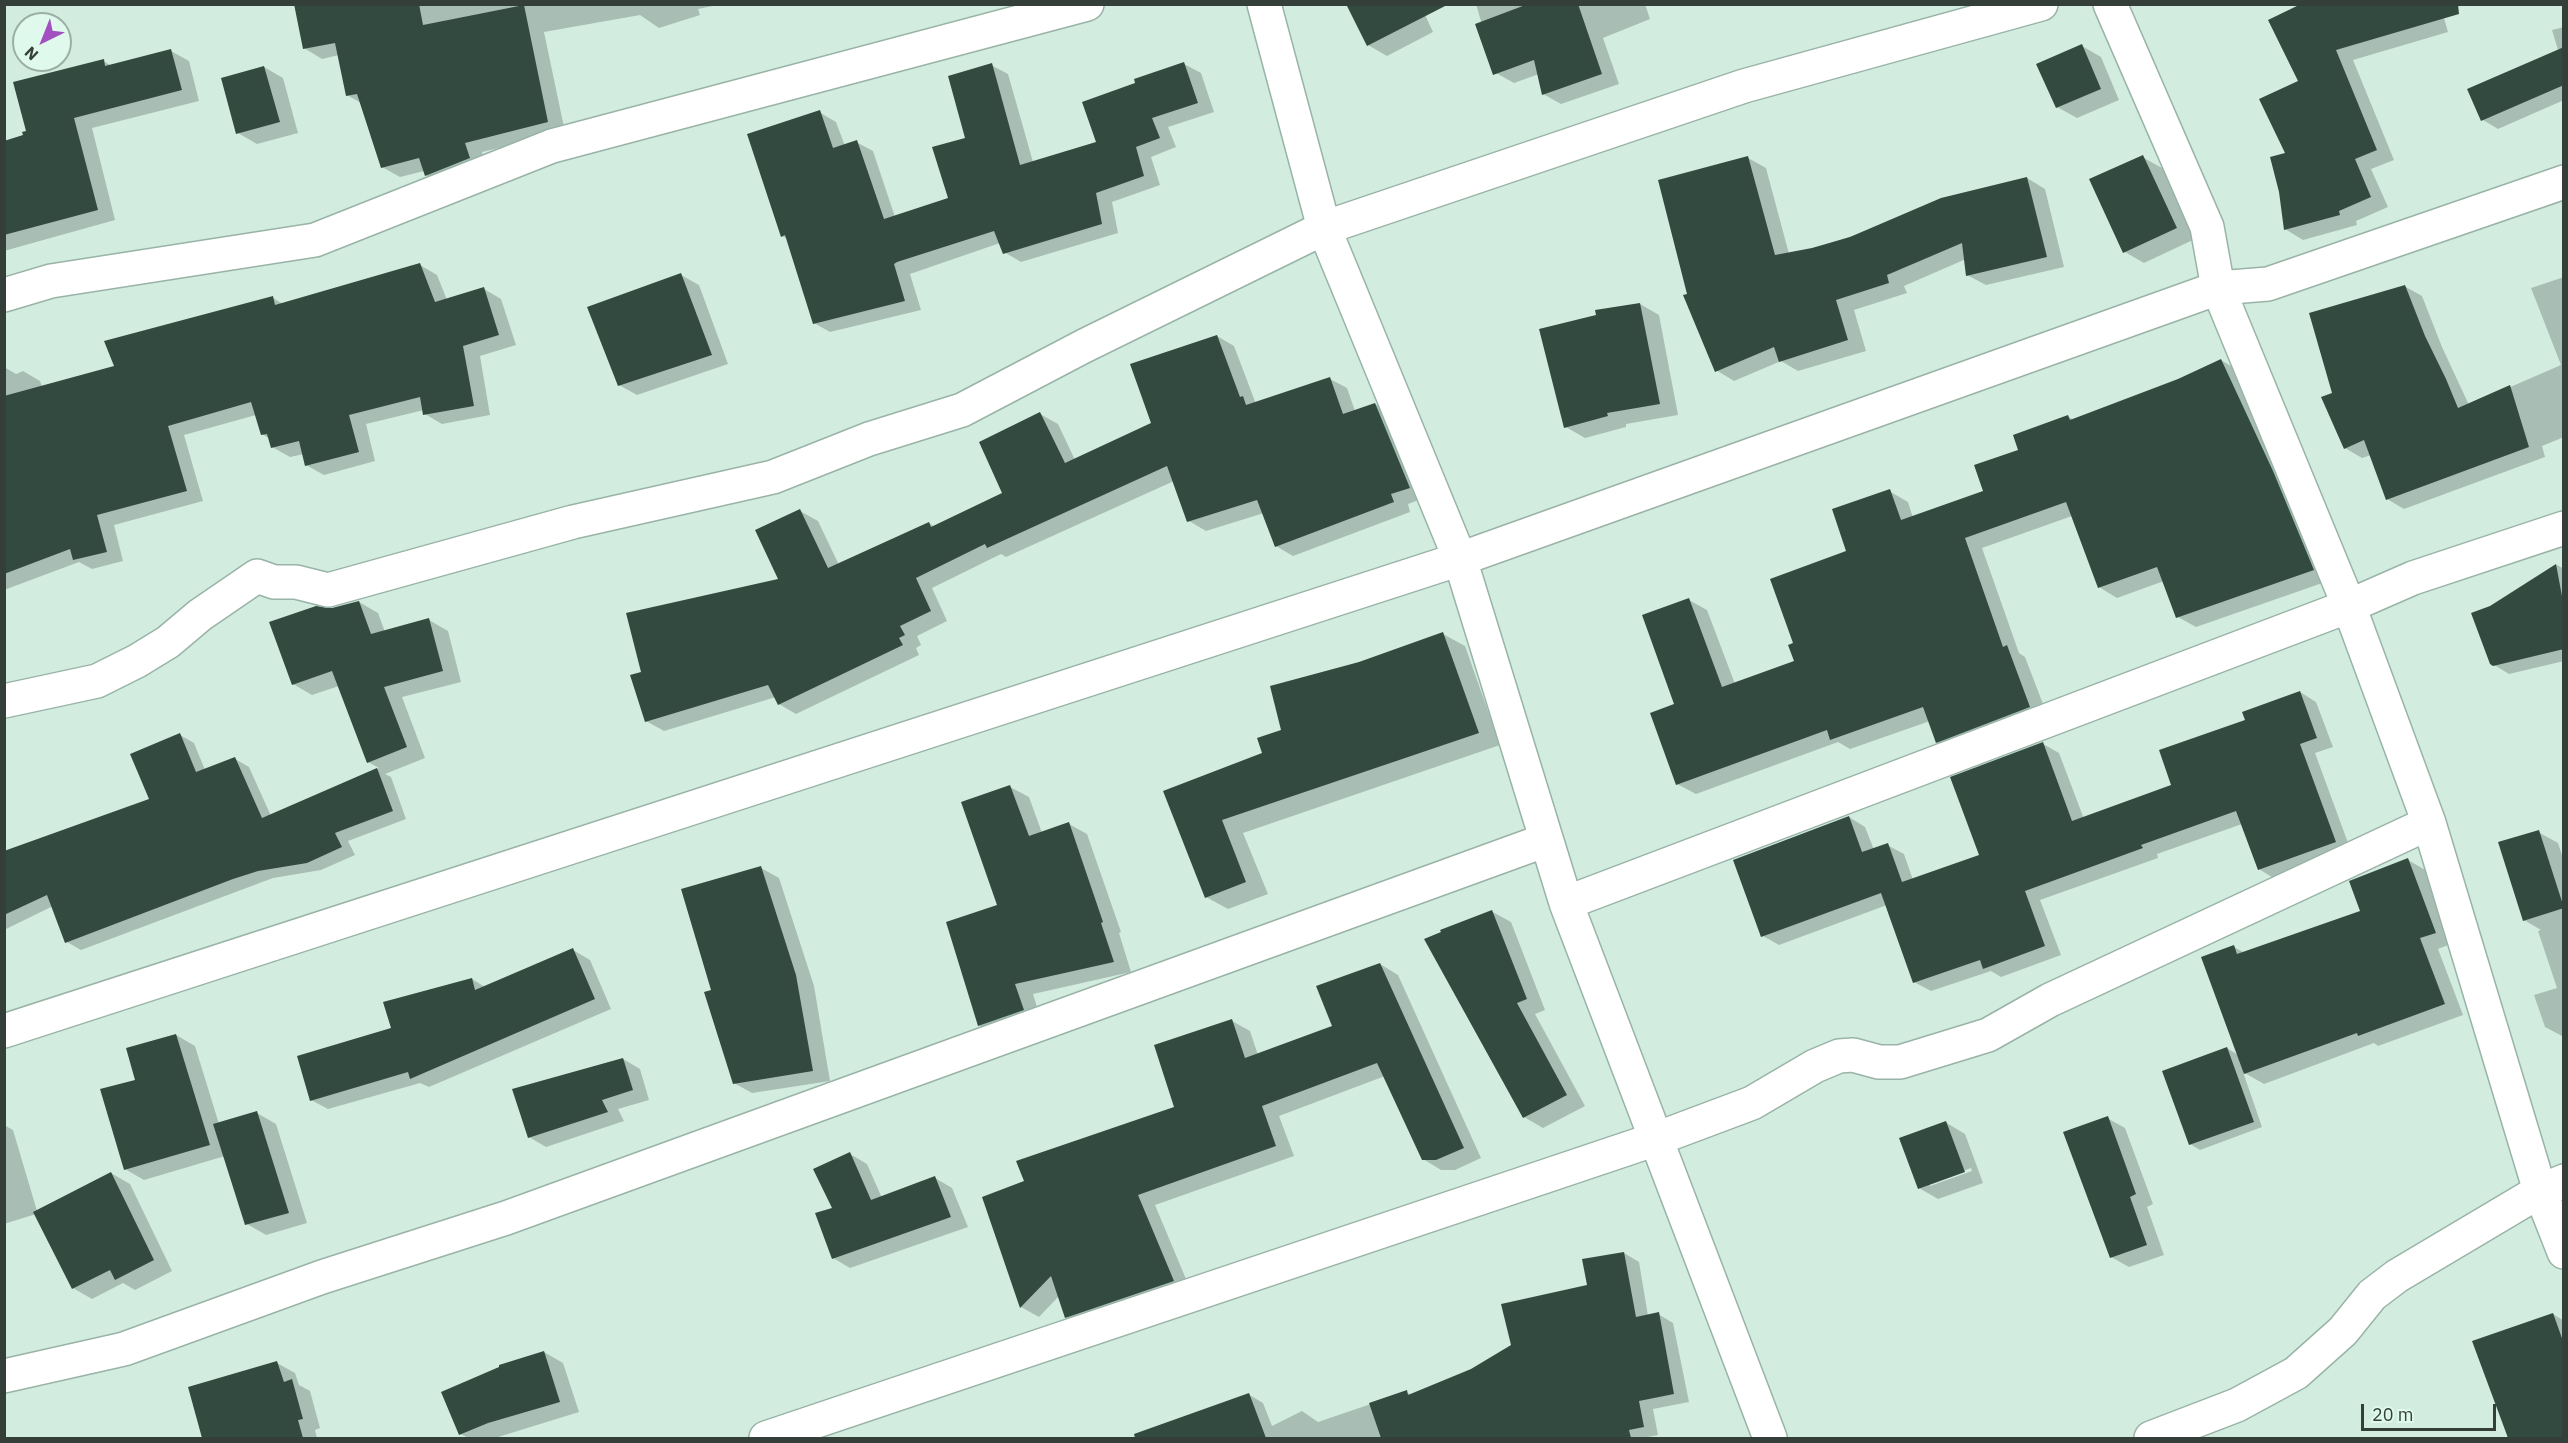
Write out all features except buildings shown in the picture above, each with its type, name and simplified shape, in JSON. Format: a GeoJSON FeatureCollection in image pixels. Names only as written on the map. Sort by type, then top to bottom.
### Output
{"type":"FeatureCollection","features":[{"type":"Feature","properties":{"kind":"street"},"geometry":{"type":"LineString","coordinates":[[4,295],[51,281],[315,240],[552,146],[1087,4]]}},
{"type":"Feature","properties":{"kind":"street"},"geometry":{"type":"LineString","coordinates":[[1264,4],[1324,228],[1460,559],[1566,903],[1770,1438]]}},
{"type":"Feature","properties":{"kind":"street"},"geometry":{"type":"LineString","coordinates":[[4,701],[97,681],[168,642],[200,615],[257,576],[274,582],[296,582],[328,590],[573,522],[773,477],[869,439],[962,410],[1084,346],[1324,228],[1744,86],[2041,4]]}},
{"type":"Feature","properties":{"kind":"street"},"geometry":{"type":"LineString","coordinates":[[2110,4],[2207,226],[2218,288],[2349,606],[2429,823],[2552,1186],[2564,1252]]}},
{"type":"Feature","properties":{"kind":"street"},"geometry":{"type":"LineString","coordinates":[[4,1031],[1460,559],[2218,288],[2268,284],[2564,183]]}},
{"type":"Feature","properties":{"kind":"street"},"geometry":{"type":"LineString","coordinates":[[1566,903],[2349,606],[2413,578],[2564,528]]}},
{"type":"Feature","properties":{"kind":"street"},"geometry":{"type":"LineString","coordinates":[[766,1438],[1656,1139],[1752,1103],[1815,1066],[1839,1056],[1852,1055],[1880,1062],[1900,1062],[1988,1035],[2050,1000],[2429,823]]}},
{"type":"Feature","properties":{"kind":"street"},"geometry":{"type":"LineString","coordinates":[[4,1376],[124,1349],[250,1302],[506,1218],[1546,840]]}},
{"type":"Feature","properties":{"kind":"street"},"geometry":{"type":"LineString","coordinates":[[2151,1438],[2237,1405],[2296,1372],[2343,1331],[2372,1294],[2397,1276],[2552,1186]]}}]}
